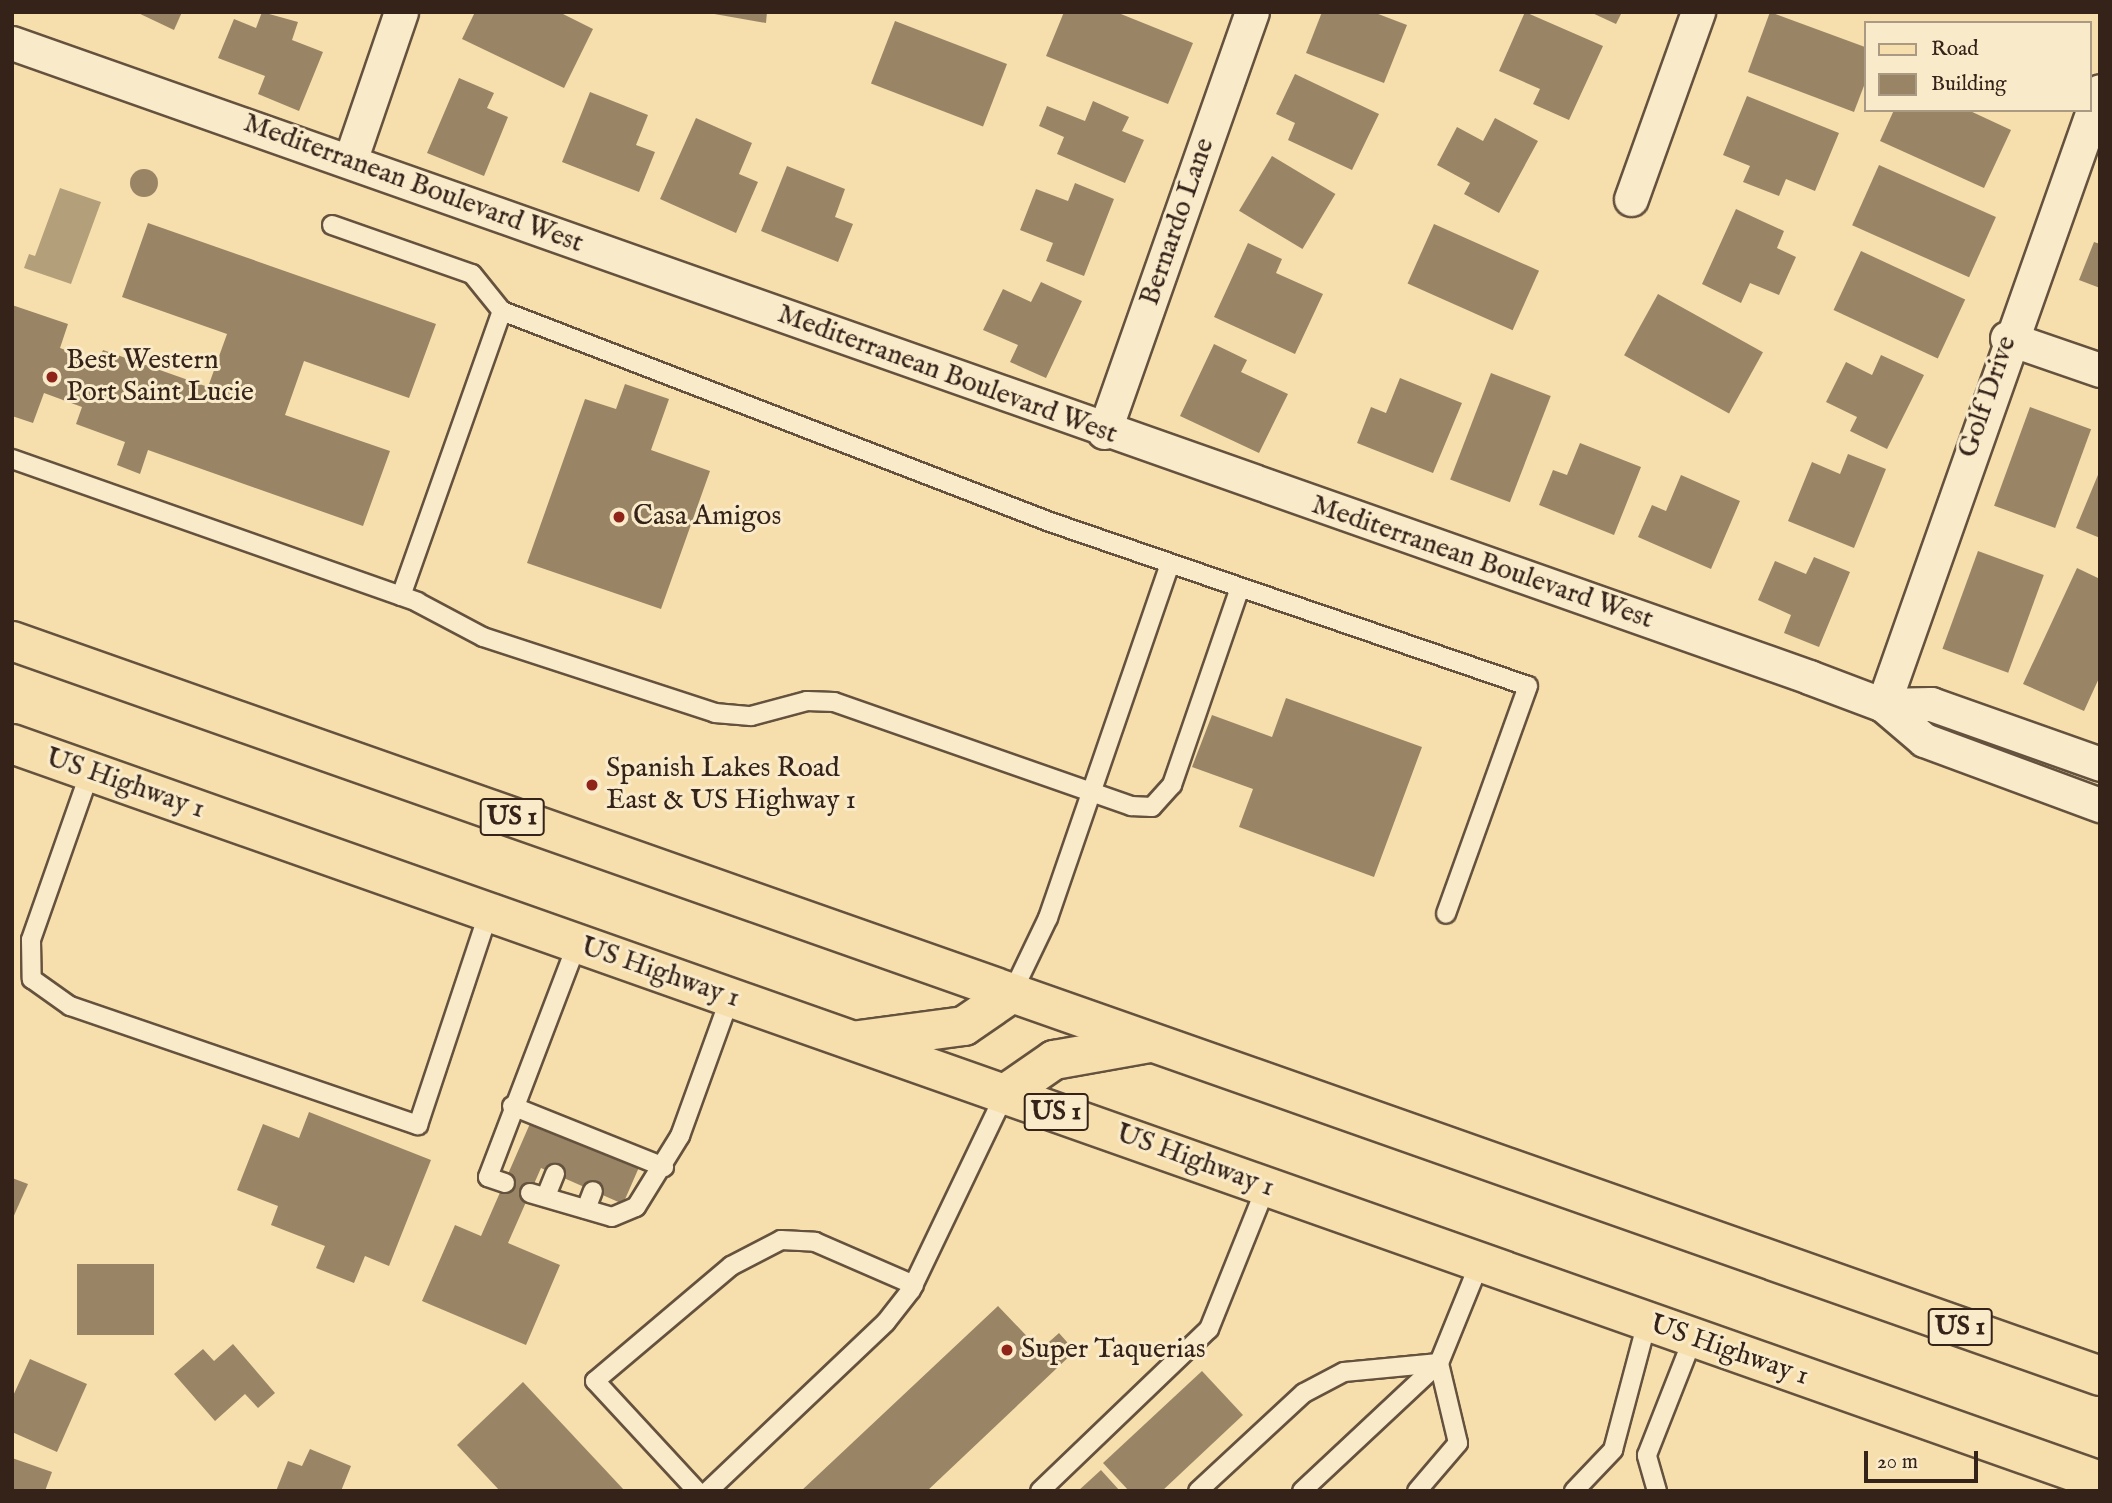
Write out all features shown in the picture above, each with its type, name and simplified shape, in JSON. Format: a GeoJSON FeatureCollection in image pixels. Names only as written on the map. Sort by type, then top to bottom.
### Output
{"type":"FeatureCollection","features":[{"type":"Feature","properties":{"kind":"main road","name":"US 1"},"geometry":{"type":"LineString","coordinates":[[12,641],[2100,1376]]}},
{"type":"Feature","properties":{"kind":"main road","name":"US Highway 1"},"geometry":{"type":"LineString","coordinates":[[12,744],[2100,1481]]}},
{"type":"Feature","properties":{"kind":"main road"},"geometry":{"type":"LineString","coordinates":[[853,1041],[964,1026],[1012,993]]}},
{"type":"Feature","properties":{"kind":"main road"},"geometry":{"type":"LineString","coordinates":[[1005,1094],[1054,1060],[1152,1043]]}},
{"type":"Feature","properties":{"kind":"street"},"geometry":{"type":"LineString","coordinates":[[349,161],[401,12]]}},
{"type":"Feature","properties":{"kind":"street","name":"Bernardo Lane"},"geometry":{"type":"LineString","coordinates":[[1104,432],[1252,12]]}},
{"type":"Feature","properties":{"kind":"street"},"geometry":{"type":"LineString","coordinates":[[1631,199],[1698,12]]}},
{"type":"Feature","properties":{"kind":"street","name":"Mediterranean Boulevard West"},"geometry":{"type":"LineString","coordinates":[[12,43],[1104,432],[1883,705],[1931,704],[2100,764]]}},
{"type":"Feature","properties":{"kind":"street","name":"Golf Drive"},"geometry":{"type":"LineString","coordinates":[[1883,705],[2007,338],[2100,92]]}},
{"type":"Feature","properties":{"kind":"street"},"geometry":{"type":"LineString","coordinates":[[2007,338],[2100,370]]}},
{"type":"Feature","properties":{"kind":"street","name":"Mediterranean Boulevard West"},"geometry":{"type":"LineString","coordinates":[[1883,705],[1924,740],[2100,805]]}},
{"type":"Feature","properties":{"kind":"lane"},"geometry":{"type":"LineString","coordinates":[[332,225],[472,274],[502,311],[1170,564],[1528,686],[1446,914]]}},
{"type":"Feature","properties":{"kind":"lane"},"geometry":{"type":"LineString","coordinates":[[401,596],[502,311]]}},
{"type":"Feature","properties":{"kind":"lane"},"geometry":{"type":"LineString","coordinates":[[12,459],[401,596],[483,638],[715,713],[751,716],[807,701],[834,702],[1090,792],[1152,807],[1172,785],[1240,588]]}},
{"type":"Feature","properties":{"kind":"lane"},"geometry":{"type":"LineString","coordinates":[[1012,993],[1048,918],[1170,564]]}},
{"type":"Feature","properties":{"kind":"lane"},"geometry":{"type":"LineString","coordinates":[[90,772],[31,940],[32,979],[70,1006],[418,1125],[489,912]]}},
{"type":"Feature","properties":{"kind":"lane"},"geometry":{"type":"LineString","coordinates":[[505,1183],[488,1177],[512,1105],[577,944]]}},
{"type":"Feature","properties":{"kind":"lane"},"geometry":{"type":"LineString","coordinates":[[555,1174],[538,1194],[612,1217],[636,1207],[664,1167],[730,998]]}},
{"type":"Feature","properties":{"kind":"lane"},"geometry":{"type":"LineString","coordinates":[[708,1491],[886,1322],[914,1285],[1005,1094]]}},
{"type":"Feature","properties":{"kind":"lane"},"geometry":{"type":"LineString","coordinates":[[512,1105],[572,1133],[664,1167]]}},
{"type":"Feature","properties":{"kind":"lane"},"geometry":{"type":"LineString","coordinates":[[1040,1491],[1209,1329],[1266,1187]]}},
{"type":"Feature","properties":{"kind":"lane"},"geometry":{"type":"LineString","coordinates":[[586,1209],[593,1191]]}},
{"type":"Feature","properties":{"kind":"lane"},"geometry":{"type":"LineString","coordinates":[[697,1491],[595,1381],[731,1266],[781,1240],[815,1242],[914,1285]]}},
{"type":"Feature","properties":{"kind":"lane"},"geometry":{"type":"LineString","coordinates":[[1302,1491],[1439,1363],[1480,1262]]}},
{"type":"Feature","properties":{"kind":"lane"},"geometry":{"type":"LineString","coordinates":[[1574,1491],[1613,1450],[1647,1322]]}},
{"type":"Feature","properties":{"kind":"lane"},"geometry":{"type":"LineString","coordinates":[[1657,1491],[1647,1455],[1693,1338]]}},
{"type":"Feature","properties":{"kind":"lane"},"geometry":{"type":"LineString","coordinates":[[1198,1491],[1304,1393],[1344,1372],[1439,1363]]}},
{"type":"Feature","properties":{"kind":"lane"},"geometry":{"type":"LineString","coordinates":[[1418,1491],[1458,1443],[1439,1363]]}},
{"type":"Feature","properties":{"kind":"shaded area"},"geometry":{"type":"Polygon","coordinates":[[[60,188],[101,202],[71,284],[24,268],[29,254],[35,256],[60,188]]]}},
{"type":"Feature","properties":{"kind":"building"},"geometry":{"type":"Polygon","coordinates":[[[136,12],[182,12],[174,30],[136,12]]]}},
{"type":"Feature","properties":{"kind":"building"},"geometry":{"type":"Polygon","coordinates":[[[262,12],[298,22],[292,40],[323,52],[299,111],[258,94],[265,76],[218,58],[234,19],[256,28],[262,12]]]}},
{"type":"Feature","properties":{"kind":"building"},"geometry":{"type":"Polygon","coordinates":[[[475,12],[559,12],[593,29],[564,88],[462,39],[475,12]]]}},
{"type":"Feature","properties":{"kind":"building"},"geometry":{"type":"Polygon","coordinates":[[[703,12],[767,12],[766,23],[703,12]]]}},
{"type":"Feature","properties":{"kind":"building"},"geometry":{"type":"Polygon","coordinates":[[[1064,12],[1116,12],[1193,43],[1168,104],[1046,56],[1064,12]]]}},
{"type":"Feature","properties":{"kind":"building"},"geometry":{"type":"Polygon","coordinates":[[[1322,12],[1373,12],[1407,25],[1384,83],[1306,53],[1322,12]]]}},
{"type":"Feature","properties":{"kind":"building"},"geometry":{"type":"Polygon","coordinates":[[[1525,12],[1603,46],[1569,120],[1533,104],[1540,89],[1499,71],[1525,12]]]}},
{"type":"Feature","properties":{"kind":"building"},"geometry":{"type":"Polygon","coordinates":[[[1590,12],[1622,12],[1616,24],[1590,12]]]}},
{"type":"Feature","properties":{"kind":"building"},"geometry":{"type":"Polygon","coordinates":[[[1770,12],[1864,47],[1864,86],[1854,112],[1748,72],[1770,12]]]}},
{"type":"Feature","properties":{"kind":"building"},"geometry":{"type":"Polygon","coordinates":[[[895,21],[1007,64],[983,127],[871,84],[895,21]]]}},
{"type":"Feature","properties":{"kind":"building"},"geometry":{"type":"Polygon","coordinates":[[[1295,74],[1379,114],[1352,170],[1288,140],[1295,123],[1276,114],[1295,74]]]}},
{"type":"Feature","properties":{"kind":"building"},"geometry":{"type":"Polygon","coordinates":[[[459,78],[494,93],[487,108],[508,117],[484,176],[427,153],[459,78]]]}},
{"type":"Feature","properties":{"kind":"building"},"geometry":{"type":"Polygon","coordinates":[[[590,92],[648,115],[636,145],[655,152],[639,192],[562,162],[590,92]]]}},
{"type":"Feature","properties":{"kind":"building"},"geometry":{"type":"Polygon","coordinates":[[[1747,96],[1839,133],[1815,191],[1786,179],[1779,196],[1743,182],[1750,166],[1723,155],[1747,96]]]}},
{"type":"Feature","properties":{"kind":"building"},"geometry":{"type":"Polygon","coordinates":[[[1093,101],[1129,117],[1122,131],[1144,140],[1125,183],[1057,154],[1064,137],[1039,126],[1047,106],[1085,121],[1093,101]]]}},
{"type":"Feature","properties":{"kind":"building"},"geometry":{"type":"Polygon","coordinates":[[[1893,112],[1972,112],[2011,130],[1984,188],[1880,141],[1893,112]]]}},
{"type":"Feature","properties":{"kind":"building"},"geometry":{"type":"Polygon","coordinates":[[[696,118],[752,143],[739,174],[758,182],[736,233],[660,199],[696,118]]]}},
{"type":"Feature","properties":{"kind":"building"},"geometry":{"type":"Polygon","coordinates":[[[1495,118],[1538,141],[1499,213],[1464,194],[1470,183],[1437,165],[1457,127],[1483,141],[1495,118]]]}},
{"type":"Feature","properties":{"kind":"building"},"geometry":{"type":"Polygon","coordinates":[[[1272,156],[1335,194],[1302,249],[1239,211],[1272,156]]]}},
{"type":"Feature","properties":{"kind":"building"},"geometry":{"type":"Polygon","coordinates":[[[1879,165],[1996,217],[1969,277],[1852,225],[1879,165]]]}},
{"type":"Feature","properties":{"kind":"building"},"geometry":{"type":"Polygon","coordinates":[[[787,166],[845,189],[835,217],[853,224],[838,262],[761,231],[787,166]]]}},
{"type":"Feature","properties":{"kind":"building"},"geometry":{"type":"Polygon","coordinates":[[[144,169],[154,173],[158,183],[154,193],[144,197],[134,193],[130,183],[134,173],[144,169]]]}},
{"type":"Feature","properties":{"kind":"building"},"geometry":{"type":"Polygon","coordinates":[[[1075,183],[1114,199],[1084,276],[1046,261],[1053,243],[1020,230],[1036,189],[1068,201],[1075,183]]]}},
{"type":"Feature","properties":{"kind":"building"},"geometry":{"type":"Polygon","coordinates":[[[1736,209],[1784,231],[1777,248],[1796,257],[1779,295],[1750,283],[1741,303],[1702,284],[1736,209]]]}},
{"type":"Feature","properties":{"kind":"building"},"geometry":{"type":"Polygon","coordinates":[[[148,223],[436,324],[409,398],[304,361],[285,415],[390,451],[363,526],[148,450],[140,474],[117,465],[125,442],[76,424],[82,407],[44,393],[33,423],[12,416],[12,305],[68,324],[60,348],[98,362],[103,350],[208,387],[227,334],[122,297],[148,223]]]}},
{"type":"Feature","properties":{"kind":"building"},"geometry":{"type":"Polygon","coordinates":[[[1434,224],[1539,271],[1513,330],[1408,283],[1434,224]]]}},
{"type":"Feature","properties":{"kind":"building"},"geometry":{"type":"Polygon","coordinates":[[[2094,242],[2100,244],[2100,288],[2079,280],[2094,242]]]}},
{"type":"Feature","properties":{"kind":"building"},"geometry":{"type":"Polygon","coordinates":[[[1248,243],[1282,259],[1276,273],[1323,294],[1295,354],[1214,317],[1248,243]]]}},
{"type":"Feature","properties":{"kind":"building"},"geometry":{"type":"Polygon","coordinates":[[[1861,251],[1965,300],[1938,359],[1834,310],[1861,251]]]}},
{"type":"Feature","properties":{"kind":"building"},"geometry":{"type":"Polygon","coordinates":[[[1041,282],[1082,301],[1046,378],[1010,362],[1018,345],[983,330],[1003,289],[1031,302],[1041,282]]]}},
{"type":"Feature","properties":{"kind":"building"},"geometry":{"type":"Polygon","coordinates":[[[1658,294],[1763,352],[1729,413],[1624,355],[1658,294]]]}},
{"type":"Feature","properties":{"kind":"building"},"geometry":{"type":"Polygon","coordinates":[[[1214,344],[1247,360],[1241,372],[1288,394],[1259,453],[1180,416],[1214,344]]]}},
{"type":"Feature","properties":{"kind":"building"},"geometry":{"type":"Polygon","coordinates":[[[1881,355],[1924,375],[1887,449],[1850,431],[1857,417],[1826,402],[1846,362],[1872,375],[1881,355]]]}},
{"type":"Feature","properties":{"kind":"building"},"geometry":{"type":"Polygon","coordinates":[[[1491,373],[1551,396],[1510,502],[1450,479],[1491,373]]]}},
{"type":"Feature","properties":{"kind":"building"},"geometry":{"type":"Polygon","coordinates":[[[1400,378],[1462,403],[1433,473],[1357,443],[1371,407],[1386,413],[1400,378]]]}},
{"type":"Feature","properties":{"kind":"building","name":"Casa Amigos"},"geometry":{"type":"Polygon","coordinates":[[[625,384],[669,399],[651,450],[710,471],[661,609],[527,563],[585,399],[616,409],[625,384]]]}},
{"type":"Feature","properties":{"kind":"building"},"geometry":{"type":"Polygon","coordinates":[[[2030,407],[2091,429],[2055,528],[1994,506],[2030,407]]]}},
{"type":"Feature","properties":{"kind":"building"},"geometry":{"type":"Polygon","coordinates":[[[1580,443],[1641,467],[1614,535],[1539,505],[1553,470],[1567,475],[1580,443]]]}},
{"type":"Feature","properties":{"kind":"building"},"geometry":{"type":"Polygon","coordinates":[[[1848,454],[1886,469],[1854,548],[1788,521],[1812,462],[1840,474],[1848,454]]]}},
{"type":"Feature","properties":{"kind":"building"},"geometry":{"type":"Polygon","coordinates":[[[2100,470],[2100,538],[2076,528],[2100,470]]]}},
{"type":"Feature","properties":{"kind":"building"},"geometry":{"type":"Polygon","coordinates":[[[1681,475],[1740,501],[1711,569],[1638,537],[1652,505],[1666,511],[1681,475]]]}},
{"type":"Feature","properties":{"kind":"building"},"geometry":{"type":"Polygon","coordinates":[[[1978,551],[2044,575],[2008,673],[1942,649],[1978,551]]]}},
{"type":"Feature","properties":{"kind":"building"},"geometry":{"type":"Polygon","coordinates":[[[1814,557],[1850,572],[1819,647],[1784,633],[1791,615],[1758,600],[1775,561],[1806,574],[1814,557]]]}},
{"type":"Feature","properties":{"kind":"building"},"geometry":{"type":"Polygon","coordinates":[[[2077,568],[2100,579],[2100,676],[2084,711],[2023,684],[2077,568]]]}},
{"type":"Feature","properties":{"kind":"building"},"geometry":{"type":"Polygon","coordinates":[[[1286,698],[1422,747],[1374,877],[1239,827],[1253,789],[1192,767],[1212,715],[1272,737],[1286,698]]]}},
{"type":"Feature","properties":{"kind":"building"},"geometry":{"type":"Polygon","coordinates":[[[309,1112],[431,1160],[389,1266],[365,1256],[354,1283],[316,1268],[325,1246],[271,1225],[278,1206],[237,1190],[263,1124],[299,1138],[309,1112]]]}},
{"type":"Feature","properties":{"kind":"building"},"geometry":{"type":"Polygon","coordinates":[[[532,1119],[640,1165],[623,1204],[541,1168],[508,1243],[560,1265],[526,1345],[422,1301],[455,1225],[481,1236],[532,1119]]]}},
{"type":"Feature","properties":{"kind":"building"},"geometry":{"type":"Polygon","coordinates":[[[12,1178],[28,1184],[12,1220],[12,1178]]]}},
{"type":"Feature","properties":{"kind":"building"},"geometry":{"type":"Polygon","coordinates":[[[77,1264],[154,1264],[154,1335],[77,1335],[77,1264]]]}},
{"type":"Feature","properties":{"kind":"building"},"geometry":{"type":"Polygon","coordinates":[[[998,1306],[1040,1350],[1059,1333],[1075,1351],[927,1491],[801,1491],[998,1306]]]}},
{"type":"Feature","properties":{"kind":"building"},"geometry":{"type":"Polygon","coordinates":[[[233,1344],[275,1393],[258,1408],[245,1394],[215,1421],[174,1374],[203,1349],[214,1361],[233,1344]]]}},
{"type":"Feature","properties":{"kind":"building"},"geometry":{"type":"Polygon","coordinates":[[[30,1359],[87,1384],[57,1452],[12,1432],[12,1398],[30,1359]]]}},
{"type":"Feature","properties":{"kind":"building"},"geometry":{"type":"Polygon","coordinates":[[[1202,1371],[1243,1415],[1162,1491],[1129,1491],[1103,1463],[1202,1371]]]}},
{"type":"Feature","properties":{"kind":"building"},"geometry":{"type":"Polygon","coordinates":[[[523,1382],[625,1491],[500,1491],[457,1445],[523,1382]]]}},
{"type":"Feature","properties":{"kind":"building"},"geometry":{"type":"Polygon","coordinates":[[[310,1449],[351,1466],[341,1491],[276,1491],[288,1461],[302,1466],[310,1449]]]}},
{"type":"Feature","properties":{"kind":"building"},"geometry":{"type":"Polygon","coordinates":[[[12,1458],[52,1472],[45,1491],[12,1491],[12,1458]]]}},
{"type":"Feature","properties":{"kind":"building"},"geometry":{"type":"Polygon","coordinates":[[[1101,1470],[1120,1491],[1078,1491],[1101,1470]]]}},
{"type":"Feature","properties":{"kind":"place","name":"Best Western Port Saint Lucie"},"geometry":{"type":"Point","coordinates":[52,377]}},
{"type":"Feature","properties":{"kind":"place","name":"Casa Amigos"},"geometry":{"type":"Point","coordinates":[619,517]}},
{"type":"Feature","properties":{"kind":"place","name":"Spanish Lakes Road East & US Highway 1"},"geometry":{"type":"Point","coordinates":[592,785]}},
{"type":"Feature","properties":{"kind":"place","name":"Super Taquerias"},"geometry":{"type":"Point","coordinates":[1007,1350]}}]}
